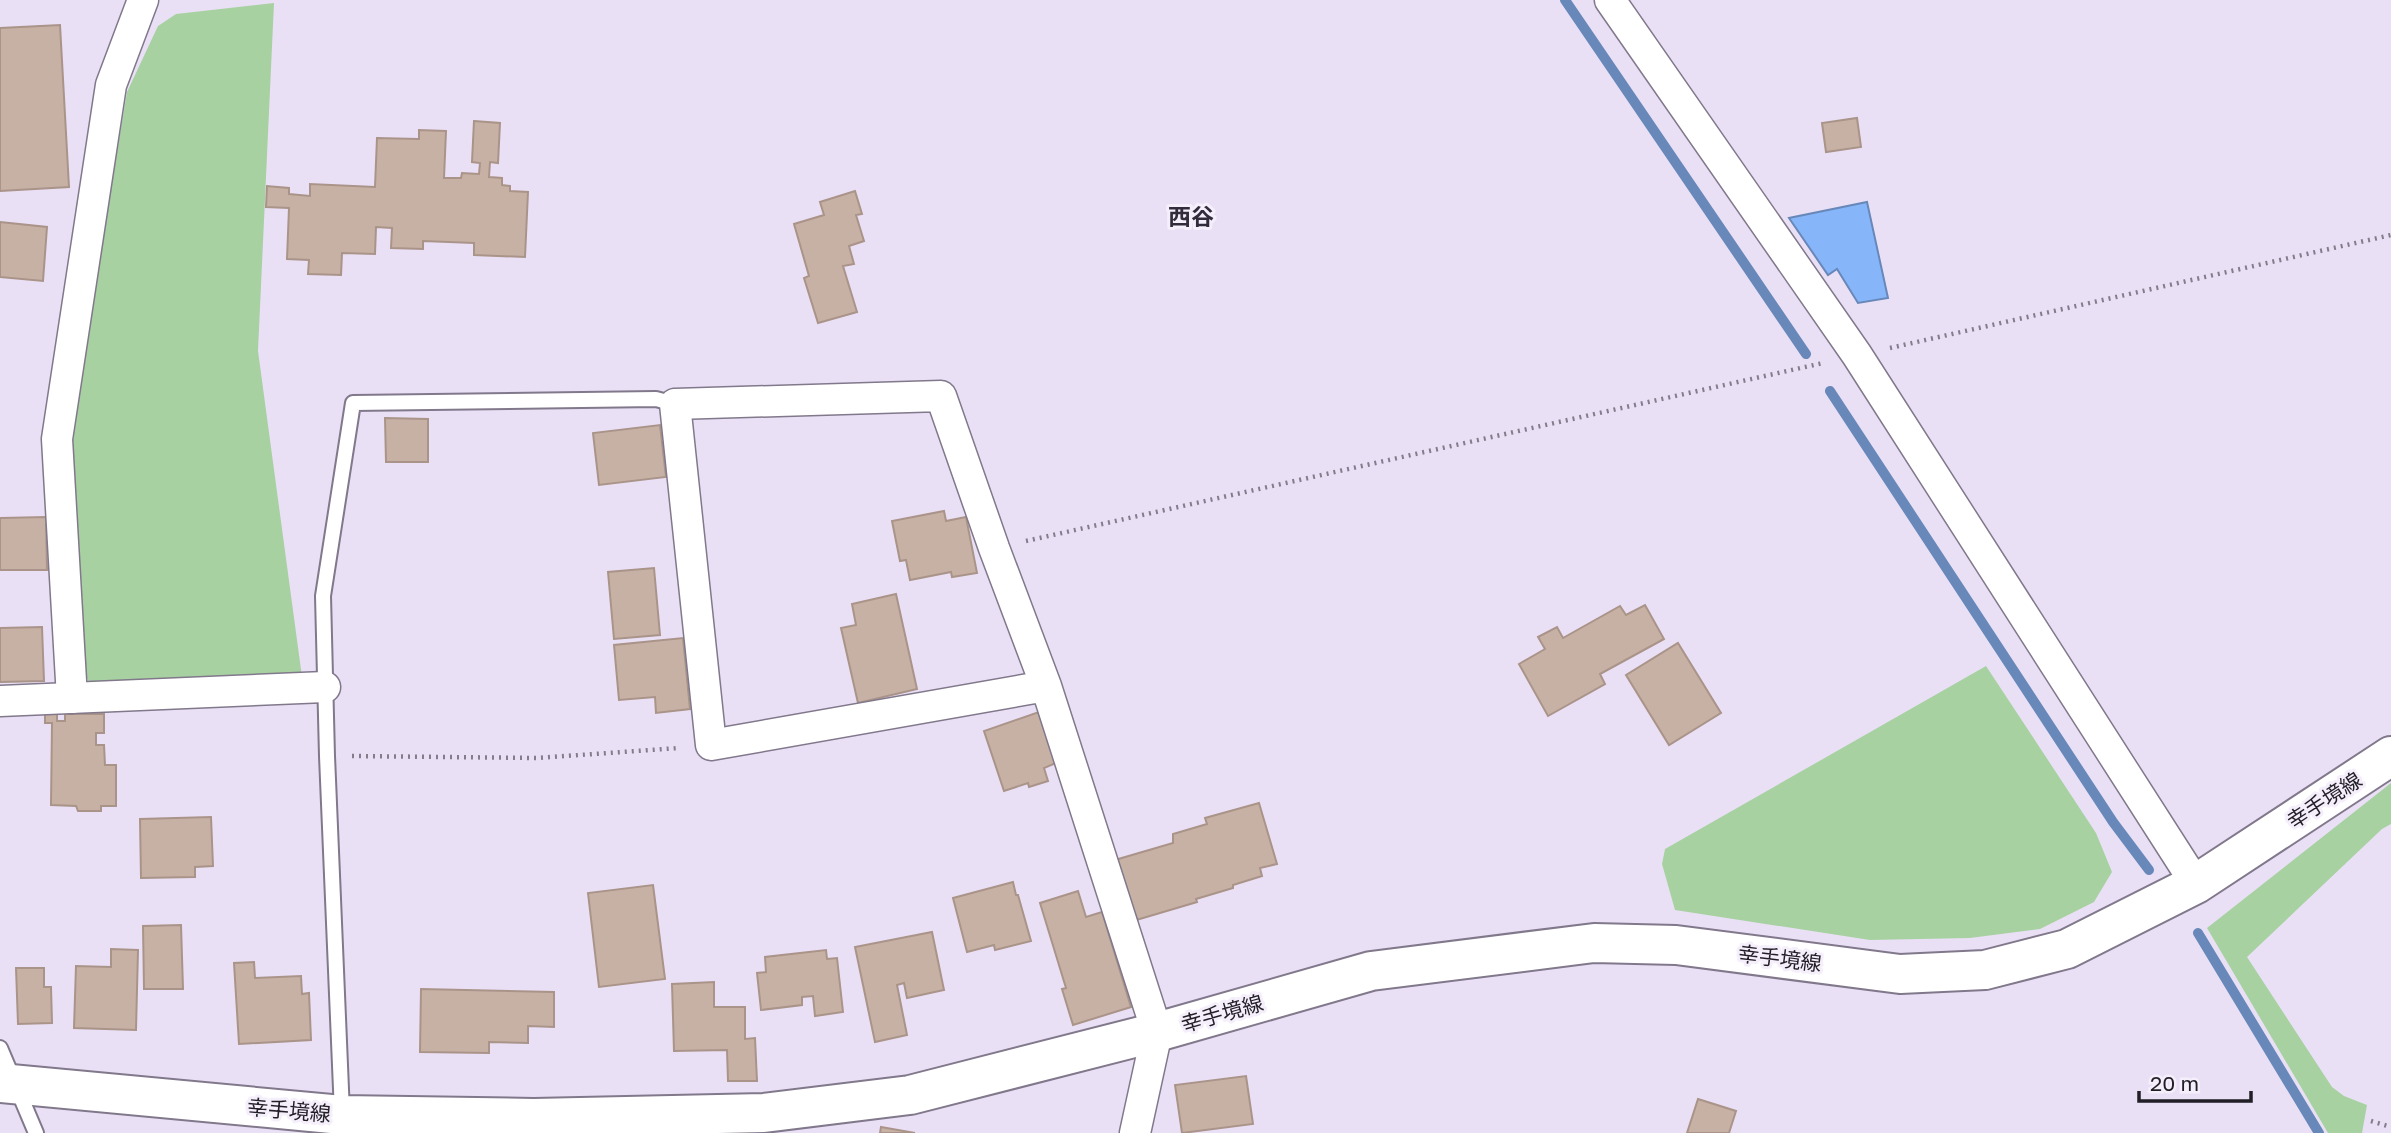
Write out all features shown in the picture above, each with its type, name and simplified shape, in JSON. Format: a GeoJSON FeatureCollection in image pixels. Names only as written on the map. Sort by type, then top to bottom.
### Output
{"type":"FeatureCollection","features":[{"type":"Feature","properties":{"kind":"main road","name":"幸手境線"},"geometry":{"type":"LineString","coordinates":[[9,1084],[342,1115],[533,1125],[764,1113],[910,1095],[1157,1032],[1371,971],[1594,943],[1676,945],[1900,974],[1985,970],[2067,950],[2196,884],[2391,756]]}},
{"type":"Feature","properties":{"kind":"street"},"geometry":{"type":"LineString","coordinates":[[72,698],[57,439],[111,85],[143,0]]}},
{"type":"Feature","properties":{"kind":"street"},"geometry":{"type":"LineString","coordinates":[[1610,0],[1857,355],[2196,884]]}},
{"type":"Feature","properties":{"kind":"street"},"geometry":{"type":"LineString","coordinates":[[1046,686],[711,746],[675,404],[941,397],[1046,686],[1157,1032],[1135,1133]]}},
{"type":"Feature","properties":{"kind":"street"},"geometry":{"type":"LineString","coordinates":[[0,701],[325,687]]}},
{"type":"Feature","properties":{"kind":"lane"},"geometry":{"type":"LineString","coordinates":[[342,1115],[323,596],[353,403],[656,399],[675,404]]}},
{"type":"Feature","properties":{"kind":"lane"},"geometry":{"type":"LineString","coordinates":[[0,1048],[9,1084],[36,1133]]}},
{"type":"Feature","properties":{"kind":"path"},"geometry":{"type":"LineString","coordinates":[[994,548],[2391,235]]}},
{"type":"Feature","properties":{"kind":"path"},"geometry":{"type":"LineString","coordinates":[[327,756],[537,758],[711,746]]}},
{"type":"Feature","properties":{"kind":"path"},"geometry":{"type":"LineString","coordinates":[[2371,1121],[2391,1127]]}},
{"type":"Feature","properties":{"kind":"green space"},"geometry":{"type":"Polygon","coordinates":[[[274,3],[258,351],[302,677],[92,686],[82,671],[68,446],[127,92],[158,26],[176,14],[274,3]]]}},
{"type":"Feature","properties":{"kind":"green space"},"geometry":{"type":"Polygon","coordinates":[[[1986,666],[2096,833],[2112,872],[2094,902],[2040,929],[1970,938],[1870,940],[1675,910],[1662,864],[1665,849],[1986,666]]]}},
{"type":"Feature","properties":{"kind":"green space"},"geometry":{"type":"Polygon","coordinates":[[[2391,783],[2391,824],[2382,829],[2247,957],[2332,1087],[2344,1096],[2367,1105],[2362,1133],[2328,1133],[2207,928],[2391,783]]]}},
{"type":"Feature","properties":{"kind":"water"},"geometry":{"type":"Polygon","coordinates":[[[1867,202],[1888,298],[1858,303],[1837,269],[1828,275],[1789,218],[1867,202]]]}},
{"type":"Feature","properties":{"kind":"building"},"geometry":{"type":"Polygon","coordinates":[[[60,25],[69,187],[0,191],[0,28],[60,25]]]}},
{"type":"Feature","properties":{"kind":"building"},"geometry":{"type":"Polygon","coordinates":[[[1857,118],[1861,147],[1826,152],[1822,123],[1857,118]]]}},
{"type":"Feature","properties":{"kind":"building"},"geometry":{"type":"Polygon","coordinates":[[[474,121],[500,123],[498,163],[490,162],[489,177],[502,178],[502,185],[510,186],[510,191],[528,192],[525,257],[474,255],[474,243],[423,241],[423,249],[391,248],[392,228],[376,227],[375,254],[342,253],[341,275],[308,274],[309,260],[287,259],[289,208],[266,207],[267,186],[289,188],[289,194],[310,196],[310,184],[375,187],[377,138],[419,139],[419,130],[446,131],[444,178],[461,178],[462,173],[479,174],[480,163],[472,162],[474,121]]]}},
{"type":"Feature","properties":{"kind":"building"},"geometry":{"type":"Polygon","coordinates":[[[855,191],[862,214],[856,215],[864,241],[849,246],[854,264],[843,266],[857,312],[818,323],[804,278],[809,276],[794,224],[824,215],[820,202],[855,191]]]}},
{"type":"Feature","properties":{"kind":"building"},"geometry":{"type":"Polygon","coordinates":[[[0,222],[47,227],[43,281],[0,277],[0,222]]]}},
{"type":"Feature","properties":{"kind":"building"},"geometry":{"type":"Polygon","coordinates":[[[385,418],[428,419],[428,462],[386,462],[385,418]]]}},
{"type":"Feature","properties":{"kind":"building"},"geometry":{"type":"Polygon","coordinates":[[[660,425],[666,477],[599,485],[593,433],[660,425]]]}},
{"type":"Feature","properties":{"kind":"building"},"geometry":{"type":"Polygon","coordinates":[[[944,511],[946,521],[966,517],[977,573],[952,577],[951,572],[910,580],[906,560],[900,561],[892,521],[944,511]]]}},
{"type":"Feature","properties":{"kind":"building"},"geometry":{"type":"Polygon","coordinates":[[[46,517],[47,570],[0,570],[0,518],[46,517]]]}},
{"type":"Feature","properties":{"kind":"building"},"geometry":{"type":"Polygon","coordinates":[[[654,568],[660,635],[614,639],[608,572],[654,568]]]}},
{"type":"Feature","properties":{"kind":"building"},"geometry":{"type":"Polygon","coordinates":[[[896,594],[917,689],[858,703],[841,628],[856,625],[852,604],[896,594]]]}},
{"type":"Feature","properties":{"kind":"building"},"geometry":{"type":"Polygon","coordinates":[[[1645,605],[1664,639],[1600,674],[1605,684],[1548,716],[1519,664],[1545,649],[1538,637],[1557,627],[1563,638],[1620,606],[1626,615],[1645,605]]]}},
{"type":"Feature","properties":{"kind":"building"},"geometry":{"type":"Polygon","coordinates":[[[42,627],[44,681],[0,682],[0,628],[42,627]]]}},
{"type":"Feature","properties":{"kind":"building"},"geometry":{"type":"Polygon","coordinates":[[[683,638],[690,709],[656,713],[655,697],[619,700],[614,645],[683,638]]]}},
{"type":"Feature","properties":{"kind":"building"},"geometry":{"type":"Polygon","coordinates":[[[1678,643],[1721,713],[1669,745],[1626,675],[1678,643]]]}},
{"type":"Feature","properties":{"kind":"building"},"geometry":{"type":"Polygon","coordinates":[[[1039,712],[1056,763],[1044,768],[1048,781],[1029,787],[1028,783],[1004,791],[984,731],[1039,712]]]}},
{"type":"Feature","properties":{"kind":"building"},"geometry":{"type":"Polygon","coordinates":[[[45,714],[57,714],[57,721],[65,721],[65,714],[104,714],[104,733],[96,733],[96,745],[104,745],[105,765],[116,765],[116,806],[101,806],[101,811],[78,811],[76,806],[51,805],[52,723],[45,723],[45,714]]]}},
{"type":"Feature","properties":{"kind":"building"},"geometry":{"type":"Polygon","coordinates":[[[1259,803],[1277,864],[1260,868],[1262,876],[1233,885],[1233,888],[1133,921],[1115,860],[1173,843],[1173,834],[1207,824],[1205,818],[1259,803]]]}},
{"type":"Feature","properties":{"kind":"building"},"geometry":{"type":"Polygon","coordinates":[[[211,817],[213,866],[195,867],[195,877],[141,878],[140,819],[211,817]]]}},
{"type":"Feature","properties":{"kind":"building"},"geometry":{"type":"Polygon","coordinates":[[[1013,882],[1031,941],[995,950],[994,945],[967,952],[953,898],[1013,882]]]}},
{"type":"Feature","properties":{"kind":"building"},"geometry":{"type":"Polygon","coordinates":[[[653,885],[665,979],[599,987],[588,893],[653,885]]]}},
{"type":"Feature","properties":{"kind":"building"},"geometry":{"type":"Polygon","coordinates":[[[1078,891],[1086,917],[1102,912],[1131,1007],[1073,1025],[1062,989],[1066,988],[1040,903],[1078,891]]]}},
{"type":"Feature","properties":{"kind":"building"},"geometry":{"type":"Polygon","coordinates":[[[181,925],[183,989],[144,989],[143,926],[181,925]]]}},
{"type":"Feature","properties":{"kind":"building"},"geometry":{"type":"Polygon","coordinates":[[[932,932],[944,990],[907,998],[904,983],[897,985],[907,1035],[875,1042],[855,947],[932,932]]]}},
{"type":"Feature","properties":{"kind":"building"},"geometry":{"type":"Polygon","coordinates":[[[111,949],[138,950],[136,1030],[74,1028],[76,966],[111,967],[111,949]]]}},
{"type":"Feature","properties":{"kind":"building"},"geometry":{"type":"Polygon","coordinates":[[[826,950],[827,959],[837,958],[843,1012],[815,1016],[813,996],[802,997],[802,1005],[761,1010],[757,973],[766,972],[765,957],[826,950]]]}},
{"type":"Feature","properties":{"kind":"building"},"geometry":{"type":"Polygon","coordinates":[[[254,962],[255,978],[301,976],[302,994],[309,993],[311,1040],[239,1044],[234,963],[254,962]]]}},
{"type":"Feature","properties":{"kind":"building"},"geometry":{"type":"Polygon","coordinates":[[[16,968],[44,968],[44,987],[51,987],[52,1023],[18,1024],[16,968]]]}},
{"type":"Feature","properties":{"kind":"building"},"geometry":{"type":"Polygon","coordinates":[[[714,982],[714,1007],[745,1007],[745,1039],[755,1038],[757,1081],[728,1081],[727,1050],[674,1051],[672,984],[714,982]]]}},
{"type":"Feature","properties":{"kind":"building"},"geometry":{"type":"Polygon","coordinates":[[[421,989],[554,992],[554,1027],[528,1026],[528,1043],[489,1042],[489,1053],[420,1052],[421,989]]]}},
{"type":"Feature","properties":{"kind":"building"},"geometry":{"type":"Polygon","coordinates":[[[1246,1076],[1253,1124],[1182,1133],[1175,1085],[1246,1076]]]}},
{"type":"Feature","properties":{"kind":"building"},"geometry":{"type":"Polygon","coordinates":[[[1698,1099],[1736,1111],[1729,1133],[1687,1133],[1698,1099]]]}},
{"type":"Feature","properties":{"kind":"building"},"geometry":{"type":"Polygon","coordinates":[[[881,1127],[915,1133],[880,1133],[881,1127]]]}},
{"type":"Feature","properties":{"kind":"waterway"},"geometry":{"type":"LineString","coordinates":[[1565,0],[1806,354]]}},
{"type":"Feature","properties":{"kind":"waterway"},"geometry":{"type":"LineString","coordinates":[[1830,391],[2113,822],[2149,870]]}},
{"type":"Feature","properties":{"kind":"waterway"},"geometry":{"type":"LineString","coordinates":[[2198,933],[2319,1133]]}},
{"type":"Feature","properties":{"kind":"district","name":"西谷"},"geometry":{"type":"Point","coordinates":[1191,216]}}]}
